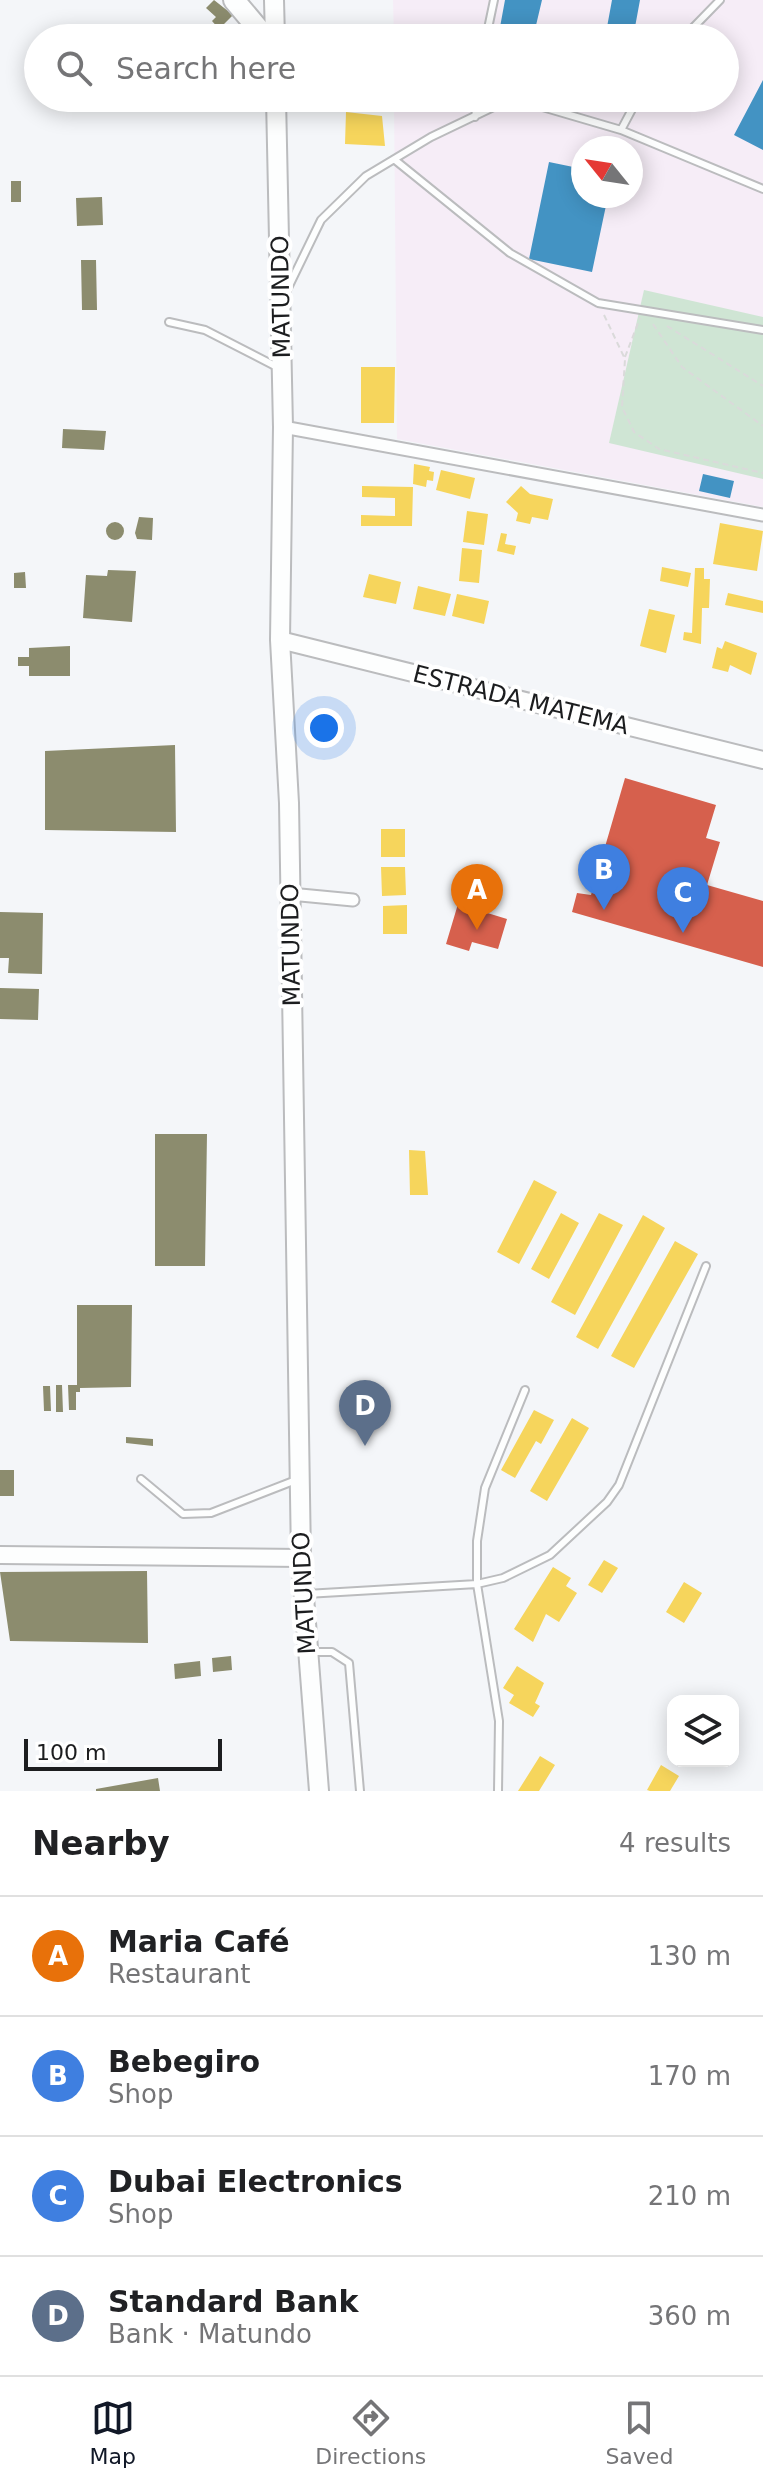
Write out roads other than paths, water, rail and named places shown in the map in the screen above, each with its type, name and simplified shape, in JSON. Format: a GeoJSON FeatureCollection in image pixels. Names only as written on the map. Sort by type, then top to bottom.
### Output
{"type":"FeatureCollection","features":[{"type":"Feature","properties":{"kind":"highway"},"geometry":{"type":"LineString","coordinates":[[234,0],[254,24]]}},
{"type":"Feature","properties":{"kind":"main road"},"geometry":{"type":"LineString","coordinates":[[274,0],[275,24]]}},
{"type":"Feature","properties":{"kind":"main road","name":"MATUNDO"},"geometry":{"type":"LineString","coordinates":[[276,112],[283,427],[280,640],[290,894],[301,1558],[319,1791]]}},
{"type":"Feature","properties":{"kind":"street"},"geometry":{"type":"LineString","coordinates":[[283,427],[763,515]]}},
{"type":"Feature","properties":{"kind":"street","name":"ESTRADA MATEMA"},"geometry":{"type":"LineString","coordinates":[[280,640],[763,760]]}},
{"type":"Feature","properties":{"kind":"street"},"geometry":{"type":"LineString","coordinates":[[290,894],[353,900]]}},
{"type":"Feature","properties":{"kind":"street"},"geometry":{"type":"LineString","coordinates":[[0,1555],[301,1558]]}},
{"type":"Feature","properties":{"kind":"lane"},"geometry":{"type":"LineString","coordinates":[[489,24],[494,0]]}},
{"type":"Feature","properties":{"kind":"lane"},"geometry":{"type":"LineString","coordinates":[[697,24],[720,0]]}},
{"type":"Feature","properties":{"kind":"lane"},"geometry":{"type":"LineString","coordinates":[[475,117],[476,112]]}},
{"type":"Feature","properties":{"kind":"lane"},"geometry":{"type":"LineString","coordinates":[[281,307],[321,220],[366,176],[431,137],[485,112]]}},
{"type":"Feature","properties":{"kind":"lane"},"geometry":{"type":"LineString","coordinates":[[560,112],[621,130],[763,189]]}},
{"type":"Feature","properties":{"kind":"lane"},"geometry":{"type":"LineString","coordinates":[[621,130],[631,112]]}},
{"type":"Feature","properties":{"kind":"lane"},"geometry":{"type":"LineString","coordinates":[[395,160],[510,253],[598,303],[763,330]]}},
{"type":"Feature","properties":{"kind":"lane"},"geometry":{"type":"LineString","coordinates":[[169,322],[205,330],[282,369]]}},
{"type":"Feature","properties":{"kind":"lane"},"geometry":{"type":"LineString","coordinates":[[302,1594],[477,1584],[503,1578],[550,1555],[607,1502],[619,1485],[706,1266]]}},
{"type":"Feature","properties":{"kind":"lane"},"geometry":{"type":"LineString","coordinates":[[498,1791],[499,1721],[477,1584],[477,1541],[485,1488],[525,1390]]}},
{"type":"Feature","properties":{"kind":"lane"},"geometry":{"type":"LineString","coordinates":[[141,1479],[183,1514],[211,1513],[300,1478]]}},
{"type":"Feature","properties":{"kind":"lane"},"geometry":{"type":"LineString","coordinates":[[307,1652],[332,1652],[349,1663],[360,1791]]}},
{"type":"Feature","properties":{"kind":"place","name":"Bebegiro"},"geometry":{"type":"Point","coordinates":[604,910]}},
{"type":"Feature","properties":{"kind":"place","name":"Maria Café"},"geometry":{"type":"Point","coordinates":[477,930]}},
{"type":"Feature","properties":{"kind":"place","name":"Dubai Electronics"},"geometry":{"type":"Point","coordinates":[683,933]}},
{"type":"Feature","properties":{"kind":"place","name":"Standard Bank"},"geometry":{"type":"Point","coordinates":[365,1446]}}]}
